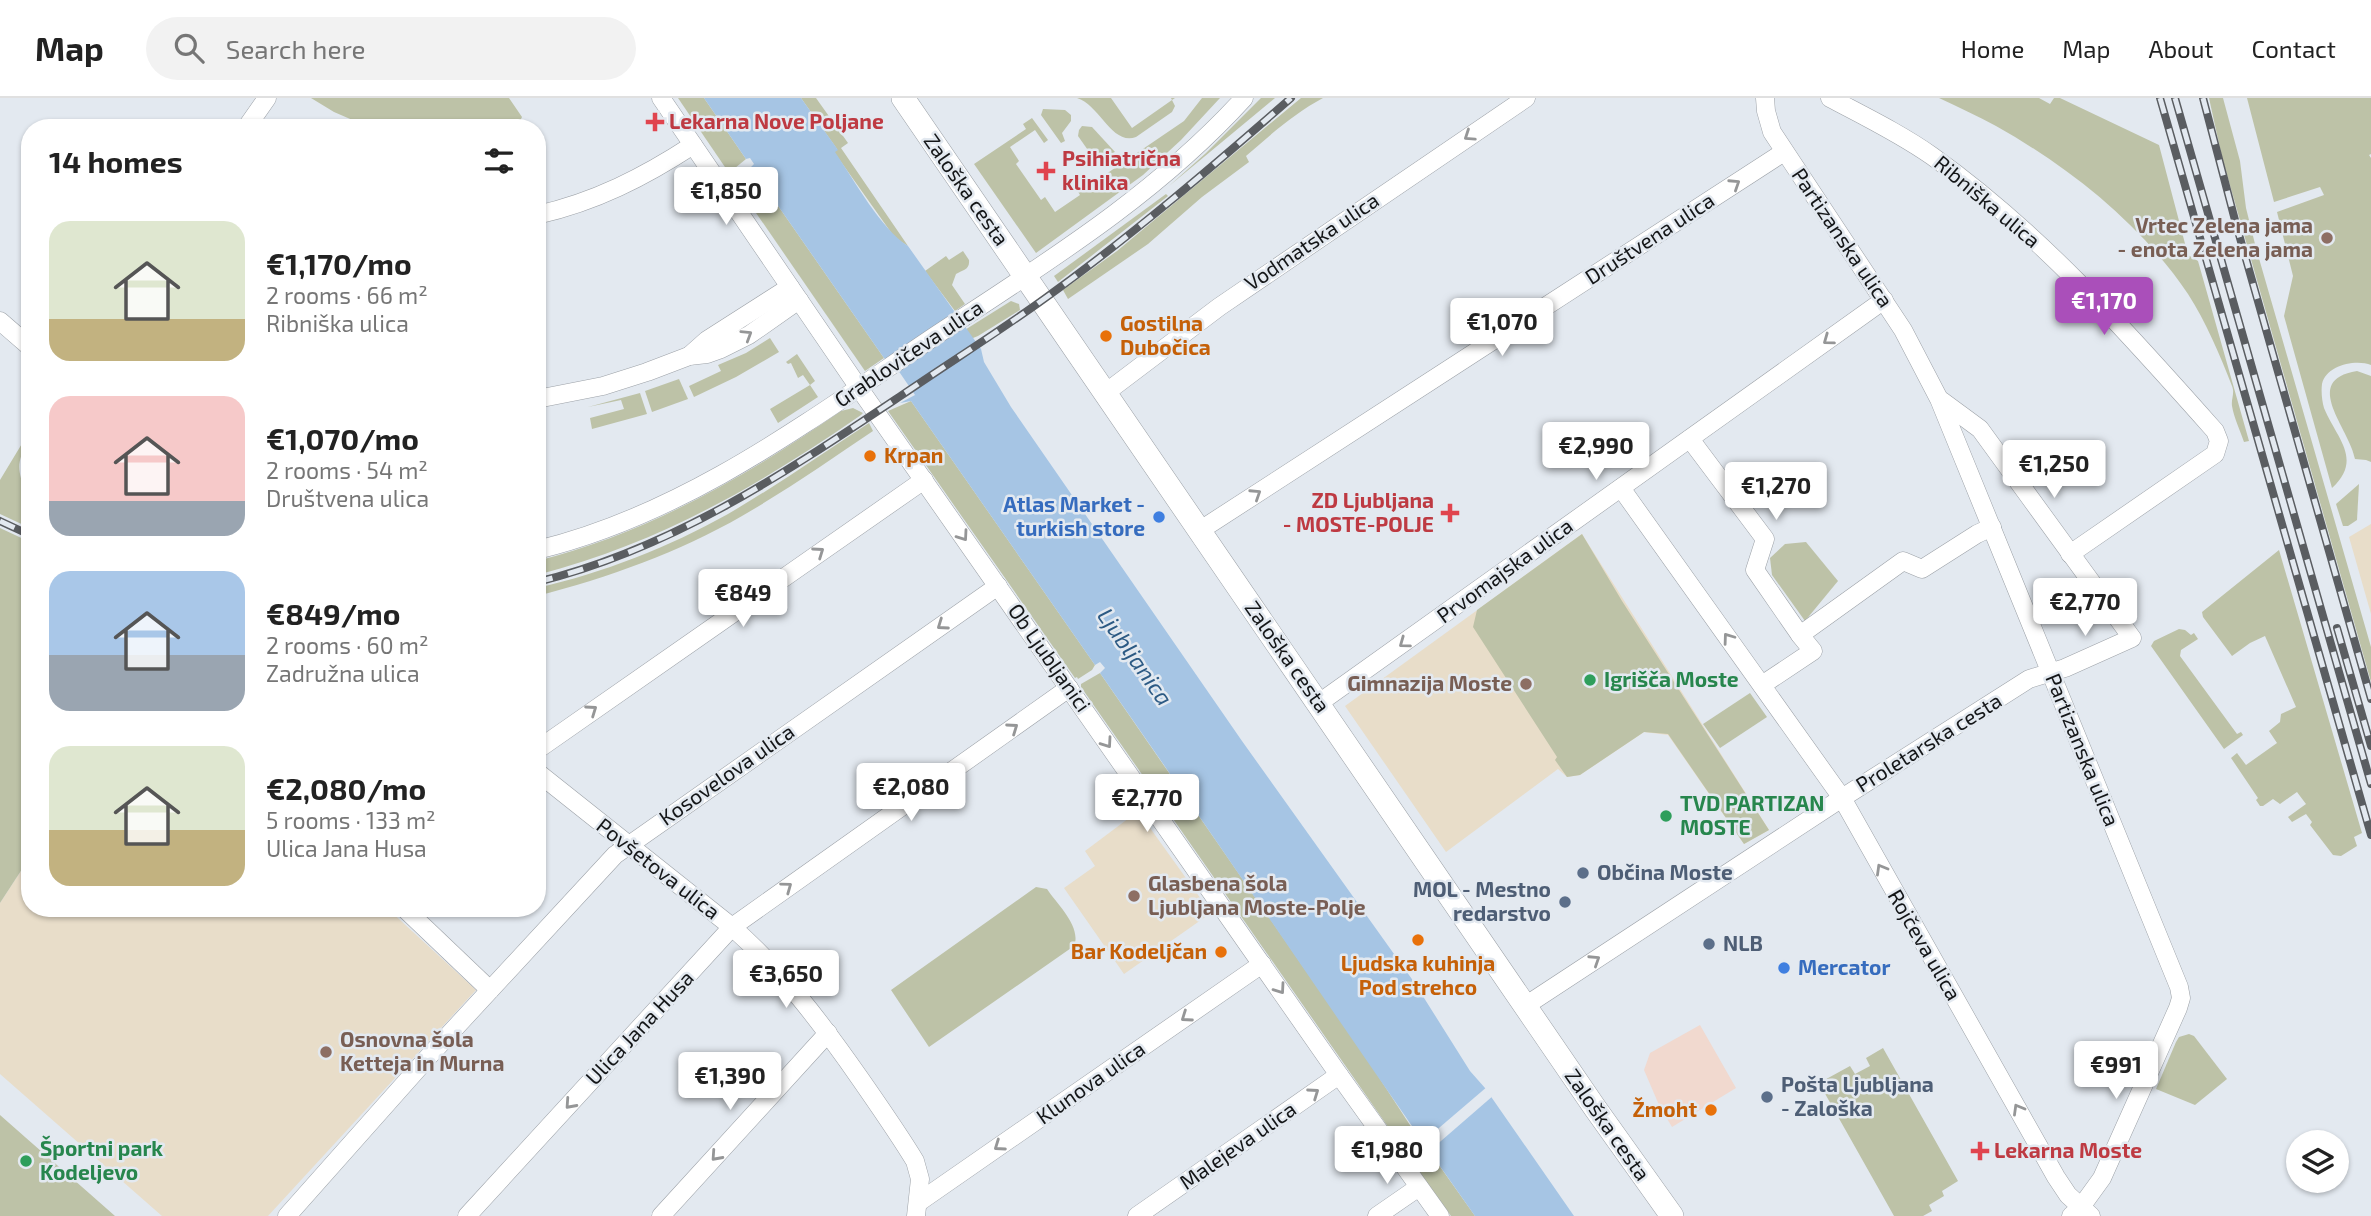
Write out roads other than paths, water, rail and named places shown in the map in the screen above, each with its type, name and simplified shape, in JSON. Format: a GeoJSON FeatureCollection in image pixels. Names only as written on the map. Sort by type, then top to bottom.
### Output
{"type":"FeatureCollection","features":[{"type":"Feature","properties":{"kind":"main road","name":"Zaloška cesta"},"geometry":{"type":"LineString","coordinates":[[903,98],[1104,394],[1672,1216]]}},
{"type":"Feature","properties":{"kind":"street"},"geometry":{"type":"LineString","coordinates":[[252,119],[267,98]]}},
{"type":"Feature","properties":{"kind":"street","name":"Ob Ljubljanici"},"geometry":{"type":"LineString","coordinates":[[661,98],[859,388],[1339,1076],[1440,1216]]}},
{"type":"Feature","properties":{"kind":"street","name":"Grablovičeva ulica"},"geometry":{"type":"LineString","coordinates":[[546,547],[602,531],[664,505],[761,451],[859,388],[1115,215],[1160,180],[1202,142],[1244,98]]}},
{"type":"Feature","properties":{"kind":"street","name":"Vodmatska ulica"},"geometry":{"type":"LineString","coordinates":[[1104,394],[1219,307],[1526,98]]}},
{"type":"Feature","properties":{"kind":"street","name":"Partizanska ulica"},"geometry":{"type":"LineString","coordinates":[[1765,98],[1768,122],[1784,152],[1903,330],[1939,399],[2174,972],[2180,998],[2173,1021],[2102,1178],[2081,1213]]}},
{"type":"Feature","properties":{"kind":"street","name":"Ribniška ulica"},"geometry":{"type":"LineString","coordinates":[[1830,98],[1930,154],[2033,238],[2105,310],[2218,436],[2215,454],[2070,554]]}},
{"type":"Feature","properties":{"kind":"street"},"geometry":{"type":"LineString","coordinates":[[546,213],[613,191],[693,145]]}},
{"type":"Feature","properties":{"kind":"street","name":"Društvena ulica"},"geometry":{"type":"LineString","coordinates":[[1199,531],[1784,152]]}},
{"type":"Feature","properties":{"kind":"street"},"geometry":{"type":"LineString","coordinates":[[546,397],[603,386],[734,343],[795,294]]}},
{"type":"Feature","properties":{"kind":"street","name":"Prvomajska ulica"},"geometry":{"type":"LineString","coordinates":[[1319,703],[1884,300]]}},
{"type":"Feature","properties":{"kind":"street"},"geometry":{"type":"LineString","coordinates":[[0,321],[21,338]]}},
{"type":"Feature","properties":{"kind":"street"},"geometry":{"type":"LineString","coordinates":[[1939,399],[1980,429],[2070,554]]}},
{"type":"Feature","properties":{"kind":"street"},"geometry":{"type":"LineString","coordinates":[[1690,439],[1765,539],[1755,570],[1813,651],[1762,685]]}},
{"type":"Feature","properties":{"kind":"street"},"geometry":{"type":"LineString","coordinates":[[546,744],[924,480]]}},
{"type":"Feature","properties":{"kind":"street","name":"Rojčeva ulica"},"geometry":{"type":"LineString","coordinates":[[1621,488],[1842,799],[2056,1177],[2081,1213]]}},
{"type":"Feature","properties":{"kind":"street"},"geometry":{"type":"LineString","coordinates":[[1800,635],[1903,561],[1922,569],[1992,527]]}},
{"type":"Feature","properties":{"kind":"street","name":"Proletarska cesta"},"geometry":{"type":"LineString","coordinates":[[1525,1006],[2029,680],[2065,668],[2132,638],[2070,554]]}},
{"type":"Feature","properties":{"kind":"street","name":"Kosovelova ulica"},"geometry":{"type":"LineString","coordinates":[[287,1216],[490,990],[627,845],[998,586]]}},
{"type":"Feature","properties":{"kind":"street","name":"Ulica Jana Husa"},"geometry":{"type":"LineString","coordinates":[[467,1216],[732,927],[1069,688]]}},
{"type":"Feature","properties":{"kind":"street","name":"Povšetova ulica"},"geometry":{"type":"LineString","coordinates":[[546,779],[732,927],[752,944],[792,987],[828,1033],[915,1161],[920,1179],[918,1209]]}},
{"type":"Feature","properties":{"kind":"street"},"geometry":{"type":"LineString","coordinates":[[413,917],[490,990]]}},
{"type":"Feature","properties":{"kind":"street","name":"Klunova ulica"},"geometry":{"type":"LineString","coordinates":[[918,1209],[1262,964]]}},
{"type":"Feature","properties":{"kind":"street"},"geometry":{"type":"LineString","coordinates":[[661,1216],[828,1033]]}},
{"type":"Feature","properties":{"kind":"street","name":"Malejeva ulica"},"geometry":{"type":"LineString","coordinates":[[1137,1216],[1339,1076]]}},
{"type":"Feature","properties":{"kind":"street"},"geometry":{"type":"LineString","coordinates":[[1377,1216],[1419,1187]]}},
{"type":"Feature","properties":{"kind":"water","name":"Ljubljanica"},"geometry":{"type":"Polygon","coordinates":[[[704,98],[801,98],[838,150],[835,152],[869,203],[888,228],[908,246],[981,349],[984,362],[1011,407],[1242,741],[1414,982],[1470,1071],[1485,1088],[1574,1216],[1475,1216],[1100,673],[1105,668],[1100,662],[1095,665],[911,401],[900,403],[915,395],[900,373],[884,358],[751,167],[754,164],[750,158],[746,159],[704,98]]]}},
{"type":"Feature","properties":{"kind":"railway"},"geometry":{"type":"LineString","coordinates":[[546,579],[587,568],[681,529],[726,506],[813,453],[1008,324],[1076,275],[1170,202],[1291,98]]}},
{"type":"Feature","properties":{"kind":"railway"},"geometry":{"type":"LineString","coordinates":[[2160,98],[2371,835]]}},
{"type":"Feature","properties":{"kind":"railway"},"geometry":{"type":"LineString","coordinates":[[2175,98],[2371,784]]}},
{"type":"Feature","properties":{"kind":"railway"},"geometry":{"type":"LineString","coordinates":[[2203,98],[2236,224],[2371,699]]}},
{"type":"Feature","properties":{"kind":"railway"},"geometry":{"type":"LineString","coordinates":[[0,521],[21,531]]}},
{"type":"Feature","properties":{"kind":"railway"},"geometry":{"type":"LineString","coordinates":[[2337,628],[2371,746]]}},
{"type":"Feature","properties":{"kind":"place","name":"Lekarna Nove Poljane"},"geometry":{"type":"Point","coordinates":[655,122]}},
{"type":"Feature","properties":{"kind":"place","name":"Psihiatrična klinika"},"geometry":{"type":"Point","coordinates":[1046,171]}},
{"type":"Feature","properties":{"kind":"place","name":"Vrtec Zelena jama - enota Zelena jama"},"geometry":{"type":"Point","coordinates":[2327,238]}},
{"type":"Feature","properties":{"kind":"place","name":"Gostilna Dubočica"},"geometry":{"type":"Point","coordinates":[1106,336]}},
{"type":"Feature","properties":{"kind":"place","name":"Krpan"},"geometry":{"type":"Point","coordinates":[870,456]}},
{"type":"Feature","properties":{"kind":"place","name":"ZD Ljubljana - MOSTE-POLJE"},"geometry":{"type":"Point","coordinates":[1450,513]}},
{"type":"Feature","properties":{"kind":"place","name":"Atlas Market - turkish store"},"geometry":{"type":"Point","coordinates":[1159,517]}},
{"type":"Feature","properties":{"kind":"place","name":"Igrišča Moste"},"geometry":{"type":"Point","coordinates":[1590,680]}},
{"type":"Feature","properties":{"kind":"place","name":"Gimnazija Moste"},"geometry":{"type":"Point","coordinates":[1526,684]}},
{"type":"Feature","properties":{"kind":"place","name":"TVD PARTIZAN MOSTE"},"geometry":{"type":"Point","coordinates":[1666,816]}},
{"type":"Feature","properties":{"kind":"place","name":"Občina Moste"},"geometry":{"type":"Point","coordinates":[1583,873]}},
{"type":"Feature","properties":{"kind":"place","name":"Glasbena šola Ljubljana Moste-Polje"},"geometry":{"type":"Point","coordinates":[1134,896]}},
{"type":"Feature","properties":{"kind":"place","name":"MOL - Mestno redarstvo"},"geometry":{"type":"Point","coordinates":[1565,902]}},
{"type":"Feature","properties":{"kind":"place","name":"Ljudska kuhinja Pod strehco"},"geometry":{"type":"Point","coordinates":[1418,940]}},
{"type":"Feature","properties":{"kind":"place","name":"NLB"},"geometry":{"type":"Point","coordinates":[1709,944]}},
{"type":"Feature","properties":{"kind":"place","name":"Bar Kodeljčan"},"geometry":{"type":"Point","coordinates":[1221,952]}},
{"type":"Feature","properties":{"kind":"place","name":"Mercator"},"geometry":{"type":"Point","coordinates":[1784,968]}},
{"type":"Feature","properties":{"kind":"place","name":"Osnovna šola Ketteja in Murna"},"geometry":{"type":"Point","coordinates":[326,1052]}},
{"type":"Feature","properties":{"kind":"place","name":"Pošta Ljubljana - Zaloška"},"geometry":{"type":"Point","coordinates":[1767,1097]}},
{"type":"Feature","properties":{"kind":"place","name":"Žmoht"},"geometry":{"type":"Point","coordinates":[1711,1110]}},
{"type":"Feature","properties":{"kind":"place","name":"Lekarna Moste"},"geometry":{"type":"Point","coordinates":[1980,1151]}},
{"type":"Feature","properties":{"kind":"place","name":"Športni park Kodeljevo"},"geometry":{"type":"Point","coordinates":[26,1161]}}]}
